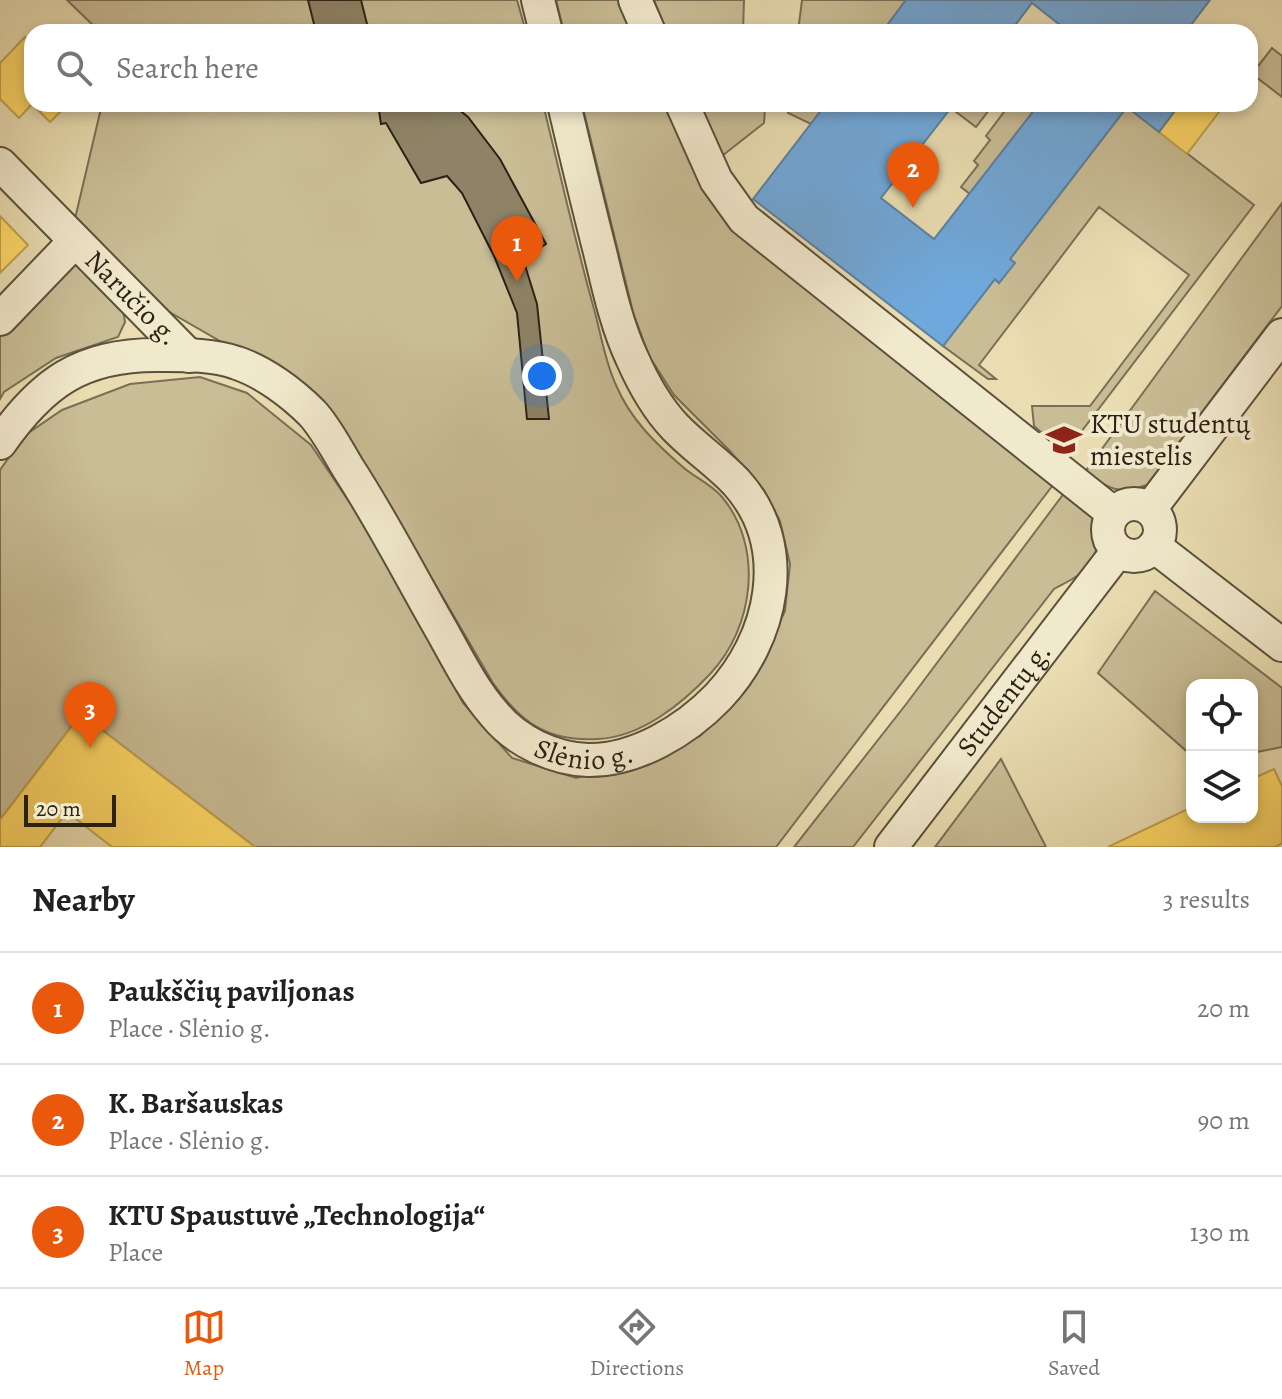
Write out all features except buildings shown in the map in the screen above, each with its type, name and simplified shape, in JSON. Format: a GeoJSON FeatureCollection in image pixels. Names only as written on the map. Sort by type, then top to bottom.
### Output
{"type":"FeatureCollection","features":[{"type":"Feature","properties":{"kind":"street"},"geometry":{"type":"LineString","coordinates":[[538,0],[544,24]]}},
{"type":"Feature","properties":{"kind":"street"},"geometry":{"type":"LineString","coordinates":[[635,0],[646,24]]}},
{"type":"Feature","properties":{"kind":"street","name":"Slėnio g."},"geometry":{"type":"LineString","coordinates":[[0,443],[36,397],[73,371],[110,357],[189,356],[237,363],[285,389],[314,415],[360,485],[473,686],[496,717],[519,737],[547,751],[591,761],[640,750],[681,729],[719,696],[751,653],[769,606],[772,564],[764,530],[737,484],[674,427],[657,405],[629,352],[612,301],[566,112]]}},
{"type":"Feature","properties":{"kind":"street"},"geometry":{"type":"LineString","coordinates":[[686,112],[716,180],[744,219],[1113,513]]}},
{"type":"Feature","properties":{"kind":"street","name":"Naručio g."},"geometry":{"type":"LineString","coordinates":[[0,164],[189,356]]}},
{"type":"Feature","properties":{"kind":"street","name":"Naručio g."},"geometry":{"type":"LineString","coordinates":[[0,319],[75,241]]}},
{"type":"Feature","properties":{"kind":"street"},"geometry":{"type":"LineString","coordinates":[[1150,509],[1282,335]]}},
{"type":"Feature","properties":{"kind":"street"},"geometry":{"type":"LineString","coordinates":[[1127,504],[1143,505],[1150,509],[1160,527],[1154,546],[1141,555],[1125,555],[1118,551],[1108,533],[1108,522],[1113,513],[1127,504]]}},
{"type":"Feature","properties":{"kind":"street"},"geometry":{"type":"LineString","coordinates":[[1154,546],[1282,645]]}},
{"type":"Feature","properties":{"kind":"street","name":"Studentų g."},"geometry":{"type":"LineString","coordinates":[[891,847],[1118,551]]}},
{"type":"Feature","properties":{"kind":"shaded area"},"geometry":{"type":"Polygon","coordinates":[[[67,0],[517,0],[524,24],[92,24],[67,0]]]}},
{"type":"Feature","properties":{"kind":"shaded area"},"geometry":{"type":"Polygon","coordinates":[[[556,0],[622,0],[632,24],[562,24],[556,0]]]}},
{"type":"Feature","properties":{"kind":"shaded area"},"geometry":{"type":"Polygon","coordinates":[[[654,0],[744,0],[743,24],[664,24],[654,0]]]}},
{"type":"Feature","properties":{"kind":"shaded area"},"geometry":{"type":"Polygon","coordinates":[[[802,0],[906,0],[888,24],[799,24],[802,0]]]}},
{"type":"Feature","properties":{"kind":"shaded area"},"geometry":{"type":"Polygon","coordinates":[[[1272,48],[1282,56],[1282,97],[1258,79],[1258,66],[1272,48]]]}},
{"type":"Feature","properties":{"kind":"shaded area"},"geometry":{"type":"Polygon","coordinates":[[[100,112],[545,112],[616,385],[636,420],[654,440],[722,497],[744,539],[748,587],[744,611],[725,655],[687,697],[660,717],[630,732],[614,737],[580,739],[537,727],[514,709],[493,683],[345,430],[328,407],[290,376],[152,302],[74,223],[100,112]]]}},
{"type":"Feature","properties":{"kind":"shaded area"},"geometry":{"type":"Polygon","coordinates":[[[584,112],[671,112],[706,193],[729,227],[1053,485],[776,847],[255,847],[81,714],[0,820],[0,470],[24,436],[62,410],[130,384],[200,377],[247,393],[311,445],[368,530],[463,703],[512,758],[576,778],[653,760],[700,736],[750,685],[785,611],[790,564],[780,521],[764,490],[674,395],[649,356],[633,312],[584,112]]]}},
{"type":"Feature","properties":{"kind":"shaded area"},"geometry":{"type":"Polygon","coordinates":[[[702,112],[765,112],[764,123],[722,156],[702,112]]]}},
{"type":"Feature","properties":{"kind":"shaded area"},"geometry":{"type":"Polygon","coordinates":[[[788,112],[820,112],[811,124],[788,112]]]}},
{"type":"Feature","properties":{"kind":"shaded area"},"geometry":{"type":"Polygon","coordinates":[[[956,112],[987,112],[976,127],[956,112]]]}},
{"type":"Feature","properties":{"kind":"shaded area"},"geometry":{"type":"Polygon","coordinates":[[[1004,112],[1033,112],[970,194],[961,187],[978,165],[974,161],[990,140],[986,136],[1004,112]]]}},
{"type":"Feature","properties":{"kind":"shaded area"},"geometry":{"type":"Polygon","coordinates":[[[1123,112],[1133,112],[1254,205],[1065,453],[1034,426],[1032,406],[1090,406],[1189,275],[1099,207],[979,365],[996,379],[988,379],[943,346],[995,279],[999,283],[1014,263],[1010,259],[1123,112]]]}},
{"type":"Feature","properties":{"kind":"shaded area"},"geometry":{"type":"Polygon","coordinates":[[[1282,203],[1282,306],[1147,485],[1128,490],[1114,489],[1085,472],[1282,203]]]}},
{"type":"Feature","properties":{"kind":"shaded area"},"geometry":{"type":"Polygon","coordinates":[[[75,256],[122,304],[125,322],[118,337],[56,358],[4,392],[0,399],[0,337],[75,256]]]}},
{"type":"Feature","properties":{"kind":"shaded area"},"geometry":{"type":"Polygon","coordinates":[[[1065,492],[1091,515],[1098,526],[1099,542],[1088,565],[1077,576],[1054,589],[853,847],[794,847],[907,703],[1065,492]]]}},
{"type":"Feature","properties":{"kind":"shaded area"},"geometry":{"type":"Polygon","coordinates":[[[1155,591],[1282,688],[1282,747],[1258,752],[1258,679],[1186,679],[1186,751],[1098,673],[1155,591]]]}},
{"type":"Feature","properties":{"kind":"shaded area"},"geometry":{"type":"Polygon","coordinates":[[[1001,759],[1046,847],[935,847],[1001,759]]]}},
{"type":"Feature","properties":{"kind":"place","name":"K. Baršauskas"},"geometry":{"type":"Point","coordinates":[913,208]}},
{"type":"Feature","properties":{"kind":"place","name":"Paukščių paviljonas"},"geometry":{"type":"Point","coordinates":[517,282]}},
{"type":"Feature","properties":{"kind":"place","name":"KTU studentų miestelis"},"geometry":{"type":"Point","coordinates":[1064,440]}},
{"type":"Feature","properties":{"kind":"place","name":"KTU Spaustuvė „Technologija“"},"geometry":{"type":"Point","coordinates":[90,748]}}]}
